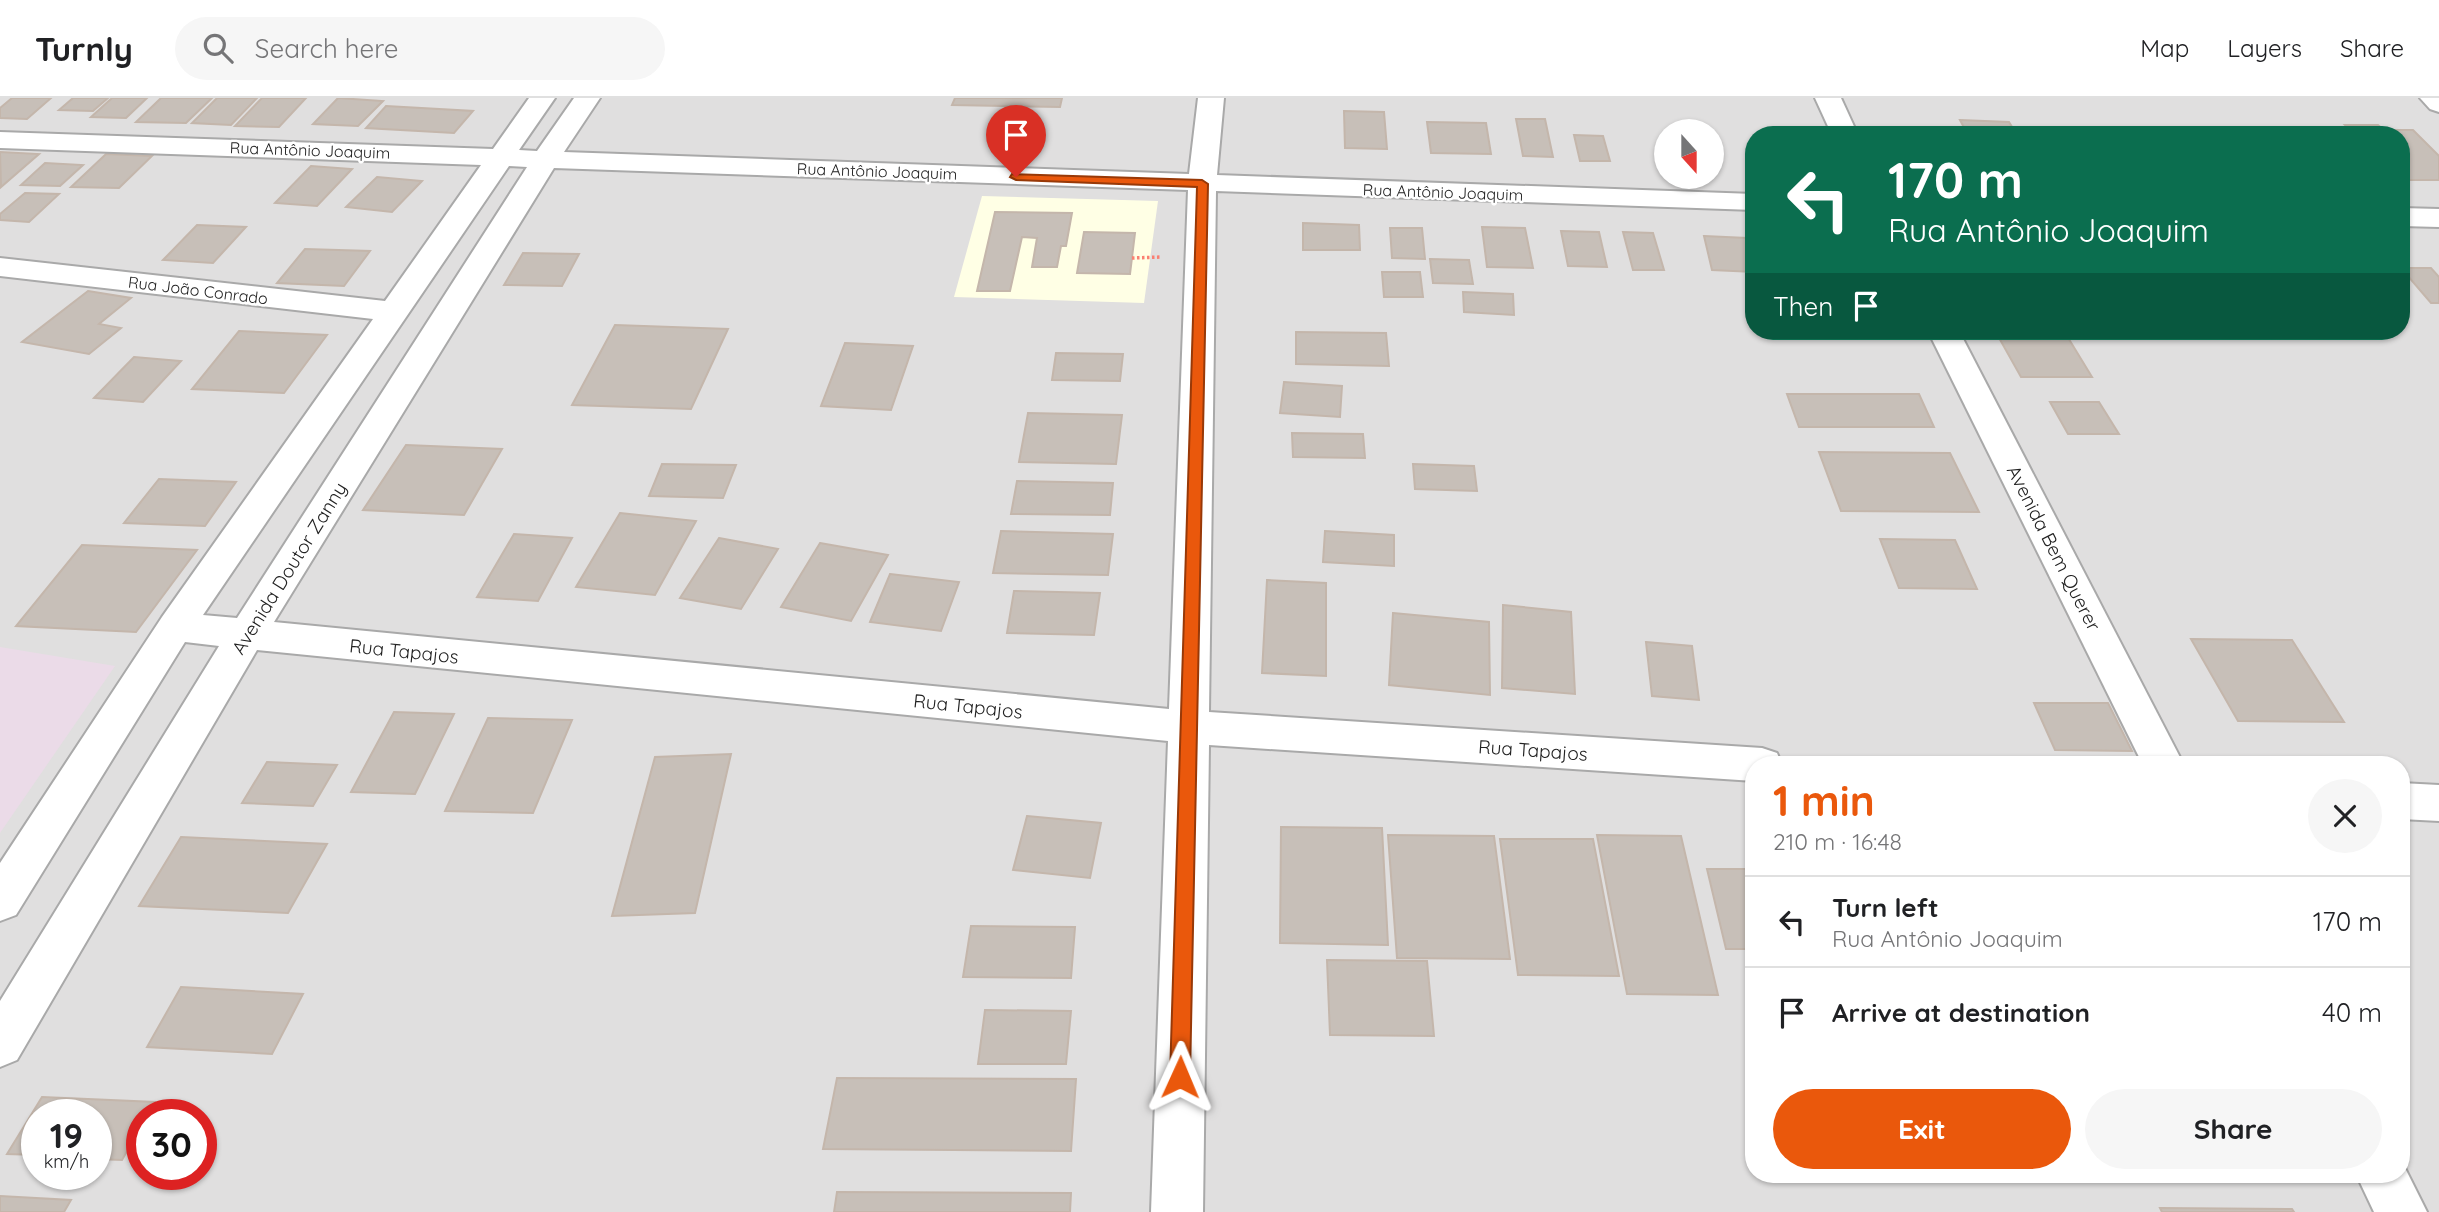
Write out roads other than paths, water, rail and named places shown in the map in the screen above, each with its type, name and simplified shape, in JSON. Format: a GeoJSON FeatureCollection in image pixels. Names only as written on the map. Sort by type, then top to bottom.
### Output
{"type":"FeatureCollection","features":[{"type":"Feature","properties":{"kind":"street"},"geometry":{"type":"LineString","coordinates":[[0,901],[175,627],[542,98]]}},
{"type":"Feature","properties":{"kind":"street","name":"Avenida Doutor Zanny"},"geometry":{"type":"LineString","coordinates":[[0,1044],[246,635],[546,158],[587,98]]}},
{"type":"Feature","properties":{"kind":"street"},"geometry":{"type":"LineString","coordinates":[[1177,1212],[1202,184],[1211,98]]}},
{"type":"Feature","properties":{"kind":"street"},"geometry":{"type":"LineString","coordinates":[[1828,98],[1841,126]]}},
{"type":"Feature","properties":{"kind":"street"},"geometry":{"type":"LineString","coordinates":[[2433,98],[2439,104]]}},
{"type":"Feature","properties":{"kind":"street","name":"Rua Antônio Joaquim"},"geometry":{"type":"LineString","coordinates":[[0,141],[501,156],[1202,184],[1745,202]]}},
{"type":"Feature","properties":{"kind":"street"},"geometry":{"type":"LineString","coordinates":[[2410,217],[2439,218]]}},
{"type":"Feature","properties":{"kind":"street","name":"Rua João Conrado"},"geometry":{"type":"LineString","coordinates":[[0,267],[396,312]]}},
{"type":"Feature","properties":{"kind":"street","name":"Avenida Bem Querer"},"geometry":{"type":"LineString","coordinates":[[1948,340],[2159,756]]}},
{"type":"Feature","properties":{"kind":"street","name":"Rua Tapajos"},"geometry":{"type":"LineString","coordinates":[[175,627],[1189,727],[1745,764]]}},
{"type":"Feature","properties":{"kind":"street"},"geometry":{"type":"LineString","coordinates":[[2410,801],[2439,803]]}},
{"type":"Feature","properties":{"kind":"street"},"geometry":{"type":"LineString","coordinates":[[2386,1183],[2401,1212]]}}]}
